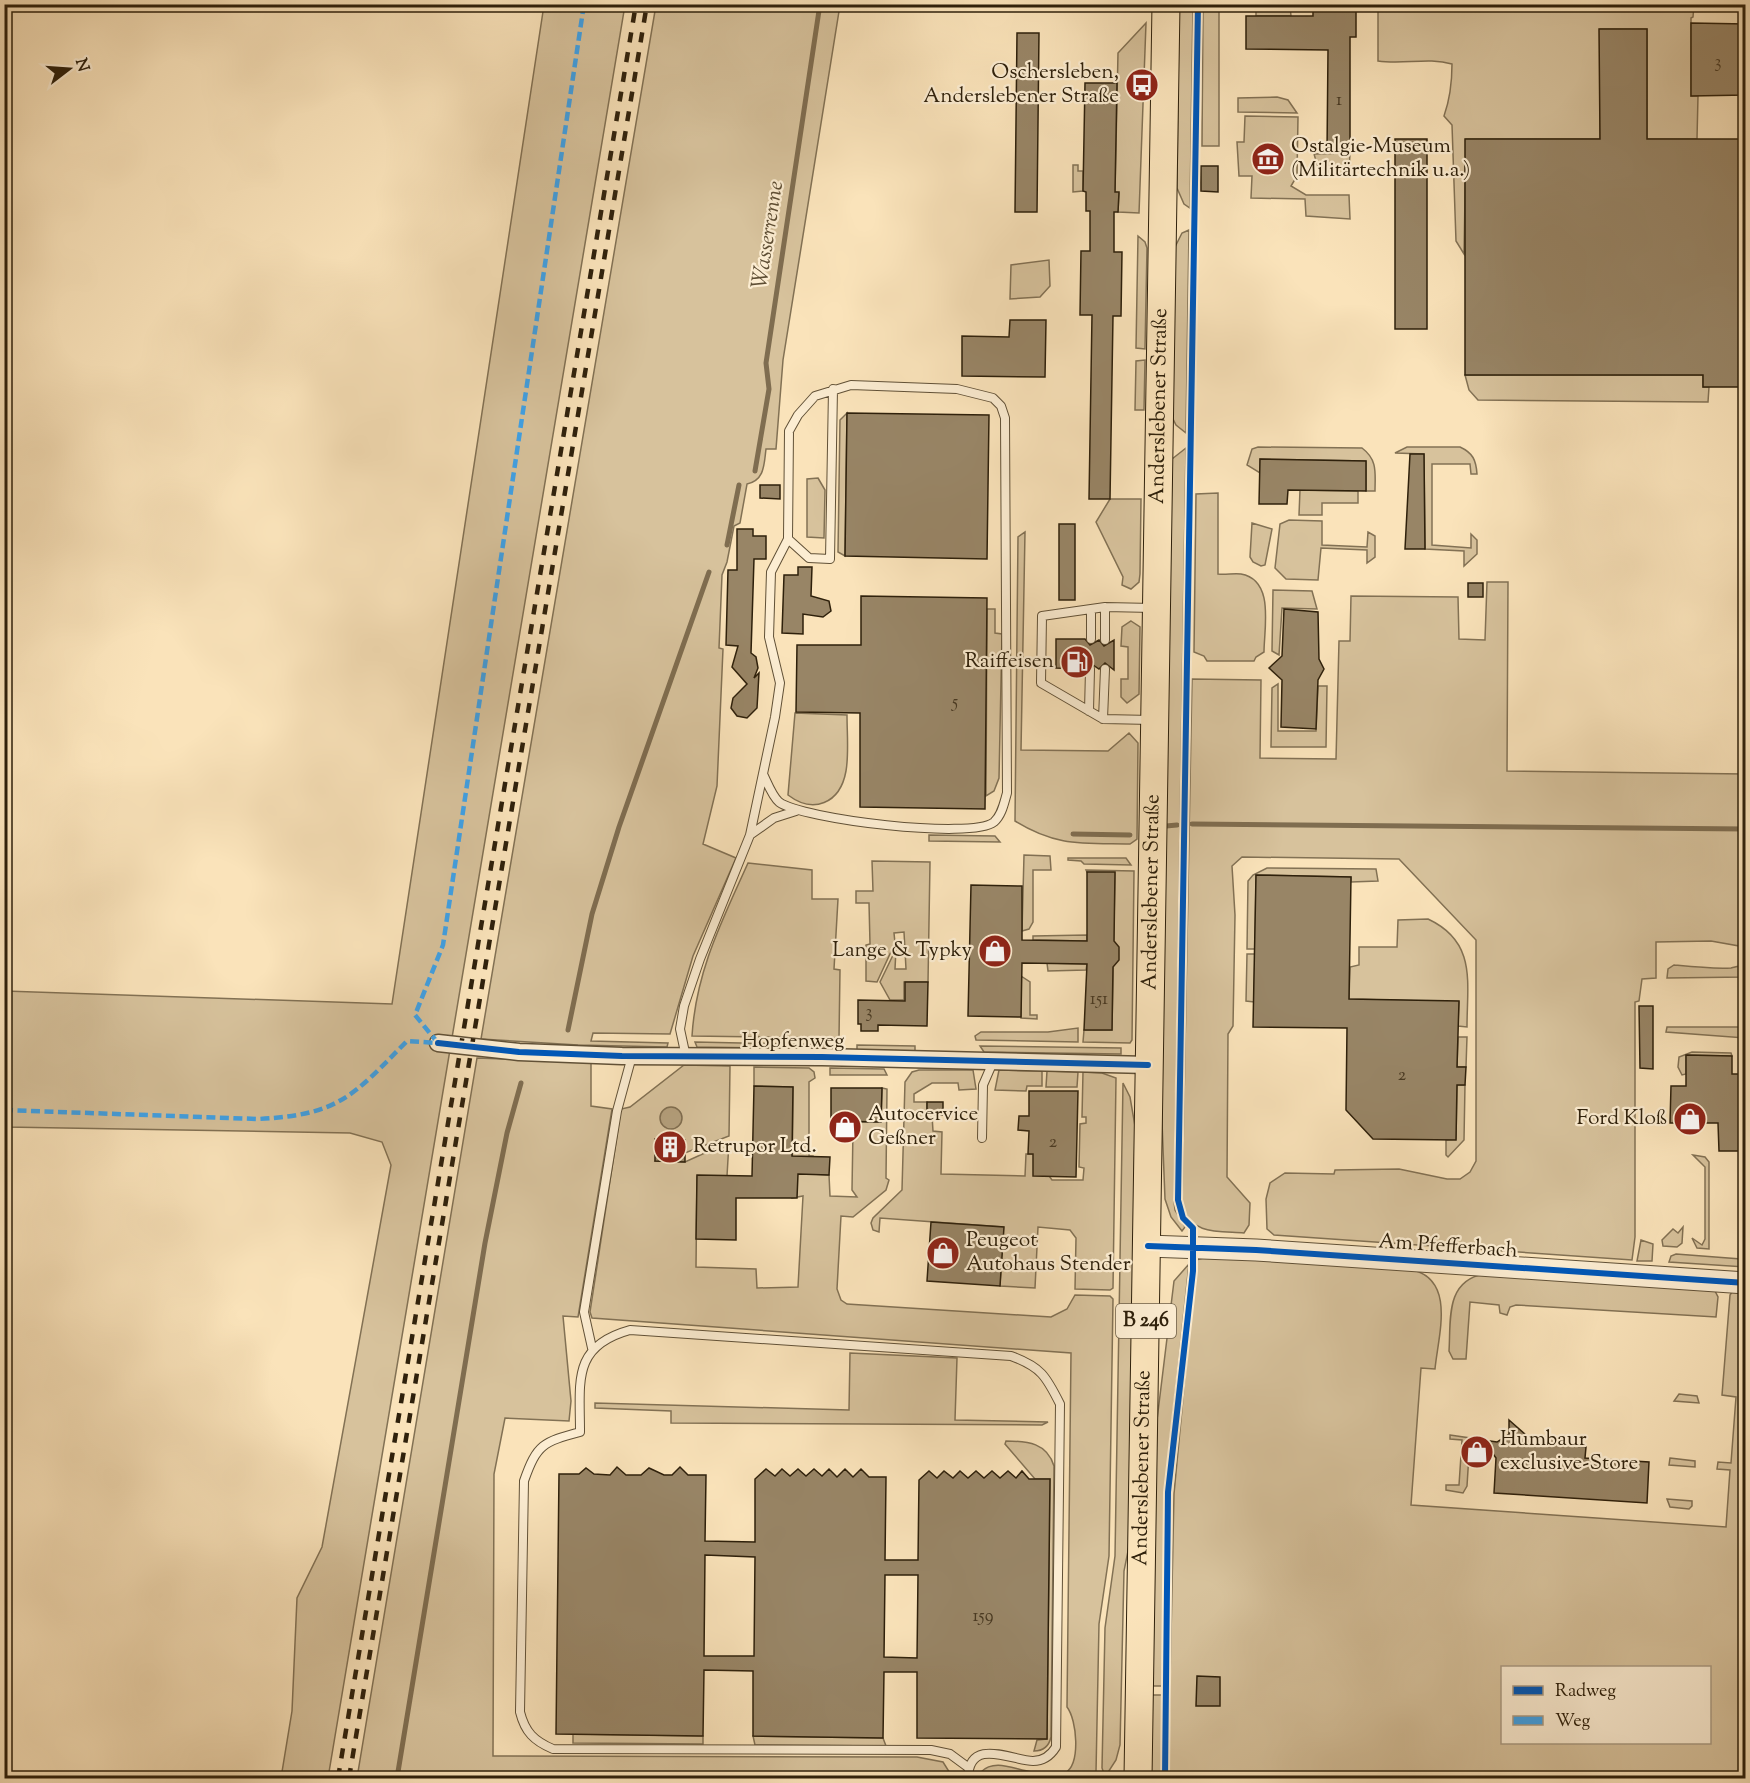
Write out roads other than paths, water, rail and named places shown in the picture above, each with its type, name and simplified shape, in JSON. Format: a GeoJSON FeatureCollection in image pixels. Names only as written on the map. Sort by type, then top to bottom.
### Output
{"type":"FeatureCollection","features":[{"type":"Feature","properties":{"kind":"main road","name":"Anderslebener Straße"},"geometry":{"type":"LineString","coordinates":[[1138,1779],[1166,4]]}},
{"type":"Feature","properties":{"kind":"street","name":"Hopfenweg"},"geometry":{"type":"LineString","coordinates":[[438,1043],[519,1052],[632,1056],[1148,1065]]}},
{"type":"Feature","properties":{"kind":"street","name":"Am Pfefferbach"},"geometry":{"type":"LineString","coordinates":[[1148,1246],[1256,1250],[1746,1283]]}},
{"type":"Feature","properties":{"kind":"lane"},"geometry":{"type":"LineString","coordinates":[[686,1057],[681,1029],[684,1006],[700,959],[750,835],[780,683],[769,637],[771,572],[788,539],[789,431],[798,415],[815,396],[851,385],[957,389],[993,398],[1001,406],[1005,418],[1007,793],[1003,810],[994,822],[972,829],[914,828],[796,811],[777,801],[763,774]]}},
{"type":"Feature","properties":{"kind":"lane"},"geometry":{"type":"LineString","coordinates":[[788,539],[809,558],[830,559],[833,390]]}},
{"type":"Feature","properties":{"kind":"lane"},"geometry":{"type":"LineString","coordinates":[[1155,720],[1103,719],[1041,683],[1042,616],[1105,607],[1156,608]]}},
{"type":"Feature","properties":{"kind":"lane"},"geometry":{"type":"LineString","coordinates":[[1105,607],[1105,640]]}},
{"type":"Feature","properties":{"kind":"lane"},"geometry":{"type":"LineString","coordinates":[[1091,609],[1091,639]]}},
{"type":"Feature","properties":{"kind":"lane"},"geometry":{"type":"LineString","coordinates":[[1089,711],[1090,669]]}},
{"type":"Feature","properties":{"kind":"lane"},"geometry":{"type":"LineString","coordinates":[[1103,719],[1104,669]]}},
{"type":"Feature","properties":{"kind":"lane"},"geometry":{"type":"LineString","coordinates":[[750,835],[774,818],[796,811]]}},
{"type":"Feature","properties":{"kind":"lane"},"geometry":{"type":"LineString","coordinates":[[592,1347],[584,1312],[617,1111],[632,1056]]}},
{"type":"Feature","properties":{"kind":"lane"},"geometry":{"type":"LineString","coordinates":[[982,1138],[983,1085],[993,1062]]}},
{"type":"Feature","properties":{"kind":"lane"},"geometry":{"type":"LineString","coordinates":[[968,1779],[969,1768],[979,1757],[1000,1753],[1033,1761],[1051,1755],[1056,1747],[1060,1404],[1044,1374],[1030,1363],[1011,1356],[630,1330],[610,1336],[592,1347],[581,1371],[580,1432],[550,1440],[533,1455],[524,1481],[520,1712],[524,1727],[537,1742],[554,1749],[931,1750],[950,1754],[969,1768]]}},
{"type":"Feature","properties":{"kind":"waterway","name":"Wasserrenne"},"geometry":{"type":"LineString","coordinates":[[755,471],[769,389],[766,363],[820,4]]}},
{"type":"Feature","properties":{"kind":"waterway","name":"Wasserrenne"},"geometry":{"type":"LineString","coordinates":[[727,545],[739,485]]}},
{"type":"Feature","properties":{"kind":"waterway"},"geometry":{"type":"LineString","coordinates":[[568,1030],[592,914],[619,827],[709,572]]}},
{"type":"Feature","properties":{"kind":"waterway"},"geometry":{"type":"LineString","coordinates":[[1192,824],[1746,829]]}},
{"type":"Feature","properties":{"kind":"waterway"},"geometry":{"type":"LineString","coordinates":[[1166,826],[1177,825]]}},
{"type":"Feature","properties":{"kind":"waterway"},"geometry":{"type":"LineString","coordinates":[[1073,834],[1130,835]]}},
{"type":"Feature","properties":{"kind":"waterway"},"geometry":{"type":"LineString","coordinates":[[397,1778],[485,1243],[507,1133],[521,1083]]}},
{"type":"Feature","properties":{"kind":"railway"},"geometry":{"type":"LineString","coordinates":[[338,1778],[636,4]]}},
{"type":"Feature","properties":{"kind":"railway"},"geometry":{"type":"LineString","coordinates":[[349,1778],[647,4]]}},
{"type":"Feature","properties":{"kind":"place","name":"Oschersleben, Anderslebener Straße"},"geometry":{"type":"Point","coordinates":[1142,85]}},
{"type":"Feature","properties":{"kind":"place","name":"Ostalgie-Museum (Militärtechnik u.a.)"},"geometry":{"type":"Point","coordinates":[1268,159]}},
{"type":"Feature","properties":{"kind":"place","name":"Raiffeisen"},"geometry":{"type":"Point","coordinates":[1077,662]}},
{"type":"Feature","properties":{"kind":"place","name":"Lange & Typky"},"geometry":{"type":"Point","coordinates":[995,951]}},
{"type":"Feature","properties":{"kind":"place","name":"Ford Kloß"},"geometry":{"type":"Point","coordinates":[1690,1119]}},
{"type":"Feature","properties":{"kind":"place","name":"Autocervice Geßner"},"geometry":{"type":"Point","coordinates":[845,1127]}},
{"type":"Feature","properties":{"kind":"place","name":"Retrupor Ltd."},"geometry":{"type":"Point","coordinates":[670,1147]}},
{"type":"Feature","properties":{"kind":"place","name":"Peugeot Autohaus Stender"},"geometry":{"type":"Point","coordinates":[943,1253]}},
{"type":"Feature","properties":{"kind":"place","name":"Humbaur exclusive-Store"},"geometry":{"type":"Point","coordinates":[1477,1452]}}]}
